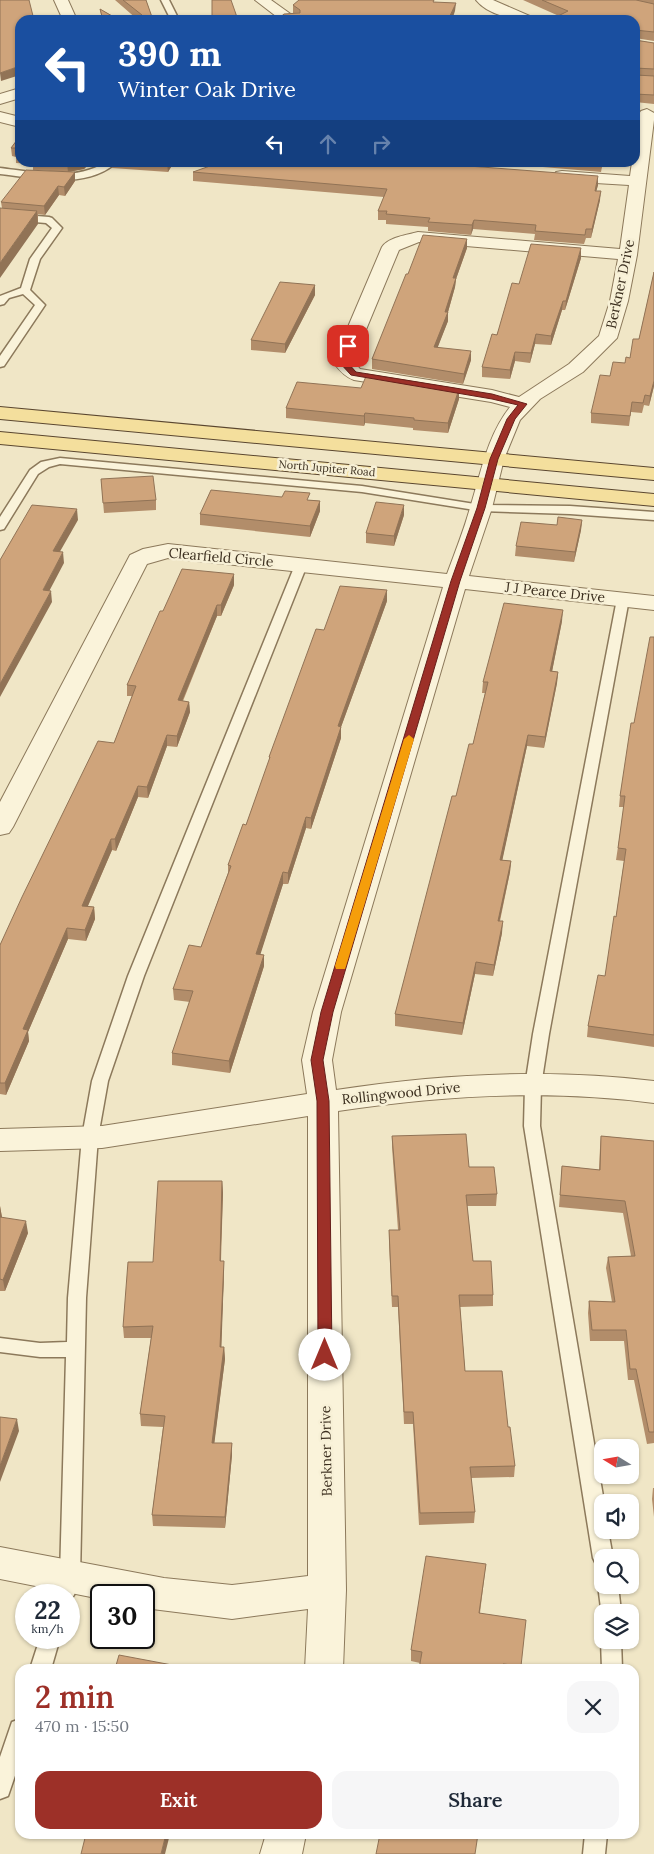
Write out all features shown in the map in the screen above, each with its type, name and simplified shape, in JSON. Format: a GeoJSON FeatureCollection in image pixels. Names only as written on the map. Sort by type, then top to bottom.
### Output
{"type":"FeatureCollection","features":[{"type":"Feature","properties":{"kind":"main road","name":"North Jupiter Road"},"geometry":{"type":"LineString","coordinates":[[0,413],[488,483],[654,474]]}},
{"type":"Feature","properties":{"kind":"main road","name":"North Jupiter Road"},"geometry":{"type":"LineString","coordinates":[[0,438],[654,500]]}},
{"type":"Feature","properties":{"kind":"street"},"geometry":{"type":"LineString","coordinates":[[61,0],[68,15]]}},
{"type":"Feature","properties":{"kind":"street"},"geometry":{"type":"LineString","coordinates":[[262,0],[282,15]]}},
{"type":"Feature","properties":{"kind":"street"},"geometry":{"type":"LineString","coordinates":[[483,0],[514,15]]}},
{"type":"Feature","properties":{"kind":"street"},"geometry":{"type":"LineString","coordinates":[[0,99],[15,94]]}},
{"type":"Feature","properties":{"kind":"street","name":"Berkner Drive"},"geometry":{"type":"LineString","coordinates":[[640,156],[645,114]]}},
{"type":"Feature","properties":{"kind":"street"},"geometry":{"type":"LineString","coordinates":[[0,117],[15,121]]}},
{"type":"Feature","properties":{"kind":"street","name":"Berkner Drive"},"geometry":{"type":"LineString","coordinates":[[324,1664],[327,1590],[323,1101],[317,1060],[327,1012],[456,581],[511,419],[533,395],[576,368],[608,338],[628,255],[639,167]]}},
{"type":"Feature","properties":{"kind":"street"},"geometry":{"type":"LineString","coordinates":[[549,175],[637,181]]}},
{"type":"Feature","properties":{"kind":"street"},"geometry":{"type":"LineString","coordinates":[[523,404],[492,396],[354,374],[343,362],[391,248],[401,242],[418,237],[628,255]]}},
{"type":"Feature","properties":{"kind":"street","name":"Clearfield Circle"},"geometry":{"type":"LineString","coordinates":[[0,827],[138,560],[151,554],[168,551],[456,581]]}},
{"type":"Feature","properties":{"kind":"street","name":"J J Pearce Drive"},"geometry":{"type":"LineString","coordinates":[[456,581],[654,603]]}},
{"type":"Feature","properties":{"kind":"street","name":"Rollingwood Drive"},"geometry":{"type":"LineString","coordinates":[[0,1140],[90,1138],[220,1120],[323,1101],[384,1093],[480,1085],[614,1087],[654,1092]]}},
{"type":"Feature","properties":{"kind":"street"},"geometry":{"type":"LineString","coordinates":[[0,1563],[61,1584]]}},
{"type":"Feature","properties":{"kind":"street"},"geometry":{"type":"LineString","coordinates":[[80,1587],[232,1602],[327,1590]]}},
{"type":"Feature","properties":{"kind":"street"},"geometry":{"type":"LineString","coordinates":[[281,1854],[285,1839]]}},
{"type":"Feature","properties":{"kind":"lane"},"geometry":{"type":"LineString","coordinates":[[165,0],[172,15]]}},
{"type":"Feature","properties":{"kind":"lane"},"geometry":{"type":"LineString","coordinates":[[0,171],[73,176],[97,172],[105,167]]}},
{"type":"Feature","properties":{"kind":"lane"},"geometry":{"type":"LineString","coordinates":[[0,216],[49,220],[57,228],[35,259],[25,290]]}},
{"type":"Feature","properties":{"kind":"lane"},"geometry":{"type":"LineString","coordinates":[[0,302],[5,296],[25,290]]}},
{"type":"Feature","properties":{"kind":"lane"},"geometry":{"type":"LineString","coordinates":[[0,364],[40,305],[25,290]]}},
{"type":"Feature","properties":{"kind":"lane"},"geometry":{"type":"LineString","coordinates":[[0,526],[34,472],[45,464],[60,461],[362,488],[488,483],[570,510],[654,516]]}},
{"type":"Feature","properties":{"kind":"lane"},"geometry":{"type":"LineString","coordinates":[[67,1584],[77,1298],[90,1138],[100,1082],[136,976],[301,565]]}},
{"type":"Feature","properties":{"kind":"lane"},"geometry":{"type":"LineString","coordinates":[[602,1549],[532,1126],[533,1086],[623,599]]}},
{"type":"Feature","properties":{"kind":"lane"},"geometry":{"type":"LineString","coordinates":[[0,1345],[40,1350],[76,1349]]}},
{"type":"Feature","properties":{"kind":"lane"},"geometry":{"type":"LineString","coordinates":[[42,1664],[46,1649]]}},
{"type":"Feature","properties":{"kind":"lane"},"geometry":{"type":"LineString","coordinates":[[612,1649],[612,1664]]}},
{"type":"Feature","properties":{"kind":"lane"},"geometry":{"type":"LineString","coordinates":[[0,1789],[15,1743]]}},
{"type":"Feature","properties":{"kind":"lane"},"geometry":{"type":"LineString","coordinates":[[594,1854],[596,1839]]}},
{"type":"Feature","properties":{"kind":"building"},"geometry":{"type":"Polygon","coordinates":[[[0,0],[29,0],[33,15],[15,15],[15,68],[0,73],[0,0]]]}},
{"type":"Feature","properties":{"kind":"building"},"geometry":{"type":"Polygon","coordinates":[[[123,0],[146,0],[151,15],[142,15],[123,0]]]}},
{"type":"Feature","properties":{"kind":"building"},"geometry":{"type":"Polygon","coordinates":[[[212,0],[231,0],[236,15],[212,15],[212,0]]]}},
{"type":"Feature","properties":{"kind":"building"},"geometry":{"type":"Polygon","coordinates":[[[299,0],[434,0],[433,2],[456,3],[450,15],[283,15],[300,13],[300,10],[293,5],[299,0]]]}},
{"type":"Feature","properties":{"kind":"building"},"geometry":{"type":"Polygon","coordinates":[[[542,0],[636,0],[654,4],[654,32],[640,31],[640,15],[560,15],[568,11],[542,0]]]}},
{"type":"Feature","properties":{"kind":"building"},"geometry":{"type":"Polygon","coordinates":[[[100,9],[110,15],[102,15],[100,9]]]}},
{"type":"Feature","properties":{"kind":"building"},"geometry":{"type":"Polygon","coordinates":[[[640,41],[654,43],[654,69],[640,68],[640,41]]]}},
{"type":"Feature","properties":{"kind":"building"},"geometry":{"type":"Polygon","coordinates":[[[640,75],[654,76],[654,95],[640,94],[640,75]]]}},
{"type":"Feature","properties":{"kind":"building"},"geometry":{"type":"Polygon","coordinates":[[[207,167],[482,167],[598,176],[595,191],[601,191],[592,229],[586,229],[585,235],[535,231],[536,225],[474,220],[472,225],[428,222],[430,218],[386,214],[387,211],[378,211],[387,189],[193,172],[207,167]]]}},
{"type":"Feature","properties":{"kind":"building"},"geometry":{"type":"Polygon","coordinates":[[[26,170],[75,172],[64,187],[58,186],[44,206],[1,202],[26,170]]]}},
{"type":"Feature","properties":{"kind":"building"},"geometry":{"type":"Polygon","coordinates":[[[0,208],[37,211],[0,263],[0,208]]]}},
{"type":"Feature","properties":{"kind":"building"},"geometry":{"type":"Polygon","coordinates":[[[423,235],[467,239],[453,278],[456,278],[445,312],[448,312],[434,347],[471,351],[464,374],[372,359],[423,235]]]}},
{"type":"Feature","properties":{"kind":"building"},"geometry":{"type":"Polygon","coordinates":[[[531,244],[581,248],[566,301],[563,301],[551,336],[536,334],[531,353],[515,352],[510,370],[482,367],[492,334],[497,335],[512,283],[519,284],[531,244]]]}},
{"type":"Feature","properties":{"kind":"building"},"geometry":{"type":"Polygon","coordinates":[[[654,272],[654,381],[650,396],[645,395],[643,403],[632,402],[630,416],[591,413],[600,375],[610,376],[613,362],[625,363],[626,357],[630,358],[633,339],[639,339],[654,272]]]}},
{"type":"Feature","properties":{"kind":"building"},"geometry":{"type":"Polygon","coordinates":[[[280,282],[315,285],[285,344],[251,340],[280,282]]]}},
{"type":"Feature","properties":{"kind":"building"},"geometry":{"type":"Polygon","coordinates":[[[367,374],[459,389],[448,423],[365,413],[364,416],[286,408],[297,382],[361,388],[367,374]]]}},
{"type":"Feature","properties":{"kind":"building"},"geometry":{"type":"Polygon","coordinates":[[[153,476],[156,500],[103,503],[101,479],[153,476]]]}},
{"type":"Feature","properties":{"kind":"building"},"geometry":{"type":"Polygon","coordinates":[[[211,490],[282,497],[285,491],[310,493],[307,500],[320,501],[310,526],[200,514],[211,490]]]}},
{"type":"Feature","properties":{"kind":"building"},"geometry":{"type":"Polygon","coordinates":[[[376,502],[404,505],[394,536],[366,533],[376,502]]]}},
{"type":"Feature","properties":{"kind":"building"},"geometry":{"type":"Polygon","coordinates":[[[32,505],[77,509],[53,551],[63,552],[43,590],[51,591],[0,684],[0,560],[32,505]]]}},
{"type":"Feature","properties":{"kind":"building"},"geometry":{"type":"Polygon","coordinates":[[[558,517],[582,520],[575,552],[516,546],[521,522],[557,525],[558,517]]]}},
{"type":"Feature","properties":{"kind":"building"},"geometry":{"type":"Polygon","coordinates":[[[182,569],[234,574],[221,605],[217,605],[178,700],[189,702],[177,736],[167,735],[147,787],[138,786],[115,839],[111,839],[82,906],[94,907],[85,930],[67,928],[23,1029],[28,1030],[5,1083],[0,1083],[0,945],[98,741],[114,743],[136,686],[127,685],[160,611],[163,611],[182,569]]]}},
{"type":"Feature","properties":{"kind":"building"},"geometry":{"type":"Polygon","coordinates":[[[340,586],[387,590],[338,726],[341,727],[311,818],[306,817],[288,873],[283,872],[256,954],[264,955],[229,1061],[172,1053],[193,991],[173,989],[189,945],[201,947],[231,866],[228,865],[243,824],[246,825],[316,629],[324,630],[340,586]]]}},
{"type":"Feature","properties":{"kind":"building"},"geometry":{"type":"Polygon","coordinates":[[[504,603],[563,610],[550,671],[558,672],[545,737],[528,735],[500,860],[511,861],[498,921],[503,921],[494,965],[476,962],[463,1023],[395,1014],[452,796],[456,796],[469,744],[473,744],[488,682],[483,682],[504,603]]]}},
{"type":"Feature","properties":{"kind":"building"},"geometry":{"type":"Polygon","coordinates":[[[650,637],[654,637],[654,1035],[588,1026],[598,975],[605,976],[614,916],[616,917],[626,849],[618,848],[625,796],[620,796],[631,723],[634,723],[650,637]]]}},
{"type":"Feature","properties":{"kind":"building"},"geometry":{"type":"Polygon","coordinates":[[[466,1134],[469,1167],[494,1167],[497,1194],[466,1195],[473,1261],[491,1261],[493,1295],[459,1295],[465,1371],[502,1371],[508,1427],[510,1427],[515,1466],[470,1467],[475,1512],[420,1513],[413,1412],[404,1412],[398,1296],[392,1296],[389,1230],[400,1230],[392,1136],[466,1134]]]}},
{"type":"Feature","properties":{"kind":"building"},"geometry":{"type":"Polygon","coordinates":[[[601,1136],[654,1141],[654,1432],[649,1432],[636,1369],[630,1369],[626,1330],[592,1330],[589,1301],[615,1302],[608,1257],[635,1256],[625,1201],[560,1195],[562,1166],[600,1170],[601,1136]]]}},
{"type":"Feature","properties":{"kind":"building"},"geometry":{"type":"Polygon","coordinates":[[[158,1181],[222,1181],[220,1261],[224,1261],[220,1347],[224,1347],[212,1443],[232,1443],[225,1517],[152,1515],[165,1416],[140,1414],[153,1326],[123,1327],[128,1262],[153,1262],[158,1181]]]}},
{"type":"Feature","properties":{"kind":"building"},"geometry":{"type":"Polygon","coordinates":[[[0,1217],[26,1221],[3,1280],[0,1279],[0,1217]]]}},
{"type":"Feature","properties":{"kind":"building"},"geometry":{"type":"Polygon","coordinates":[[[0,1417],[17,1419],[0,1466],[0,1417]]]}},
{"type":"Feature","properties":{"kind":"building"},"geometry":{"type":"Polygon","coordinates":[[[426,1556],[486,1564],[479,1613],[526,1620],[521,1664],[420,1664],[422,1652],[411,1650],[426,1556]]]}},
{"type":"Feature","properties":{"kind":"building"},"geometry":{"type":"Polygon","coordinates":[[[119,1655],[167,1664],[116,1664],[119,1655]]]}},
{"type":"Feature","properties":{"kind":"building"},"geometry":{"type":"Polygon","coordinates":[[[85,1839],[165,1839],[161,1854],[81,1854],[85,1839]]]}},
{"type":"Feature","properties":{"kind":"building"},"geometry":{"type":"Polygon","coordinates":[[[379,1839],[477,1839],[475,1854],[376,1854],[379,1839]]]}},
{"type":"Feature","properties":{"kind":"slow traffic"},"geometry":{"type":"LineString","coordinates":[[341,966],[409,739]]}},
{"type":"Feature","properties":{"kind":"route"},"geometry":{"type":"LineString","coordinates":[[325,1355],[323,1101],[317,1060],[327,1012],[456,581],[481,508],[494,459],[511,419],[523,404],[492,396],[354,374],[343,362],[348,346]]}}]}
